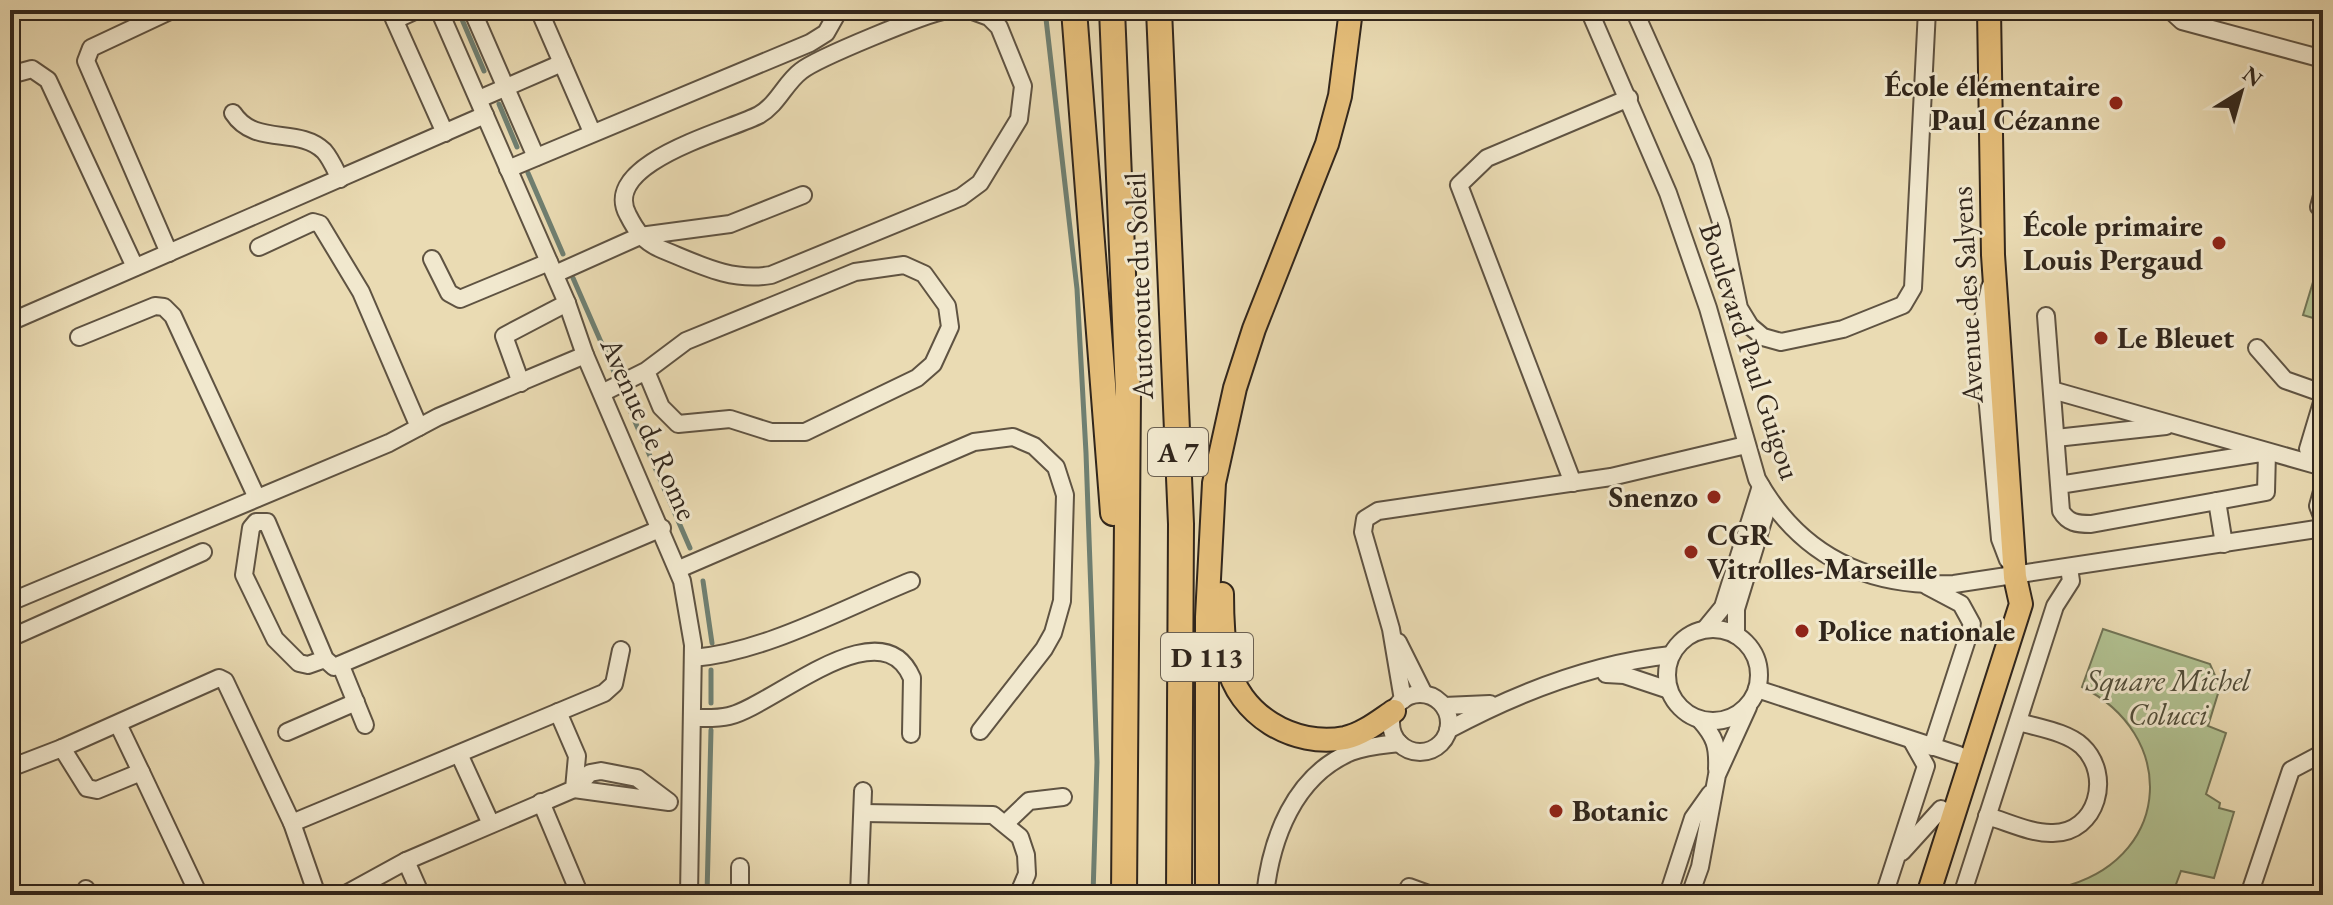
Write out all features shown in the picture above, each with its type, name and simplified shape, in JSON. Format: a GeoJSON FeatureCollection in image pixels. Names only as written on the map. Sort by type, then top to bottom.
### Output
{"type":"FeatureCollection","features":[{"type":"Feature","properties":{"kind":"highway"},"geometry":{"type":"LineString","coordinates":[[1074,10],[1112,505],[1126,622]]}},
{"type":"Feature","properties":{"kind":"highway","name":"Autoroute du Soleil"},"geometry":{"type":"LineString","coordinates":[[1112,10],[1128,393],[1124,895]]}},
{"type":"Feature","properties":{"kind":"highway","name":"Autoroute du Soleil"},"geometry":{"type":"LineString","coordinates":[[1159,10],[1181,524],[1179,895]]}},
{"type":"Feature","properties":{"kind":"highway"},"geometry":{"type":"LineString","coordinates":[[1182,700],[1190,895]]}},
{"type":"Feature","properties":{"kind":"main road","name":"D 113"},"geometry":{"type":"LineString","coordinates":[[1207,895],[1210,524],[1227,420],[1254,329],[1327,144],[1340,96],[1351,10]]}},
{"type":"Feature","properties":{"kind":"main road","name":"Avenue des Salyens"},"geometry":{"type":"LineString","coordinates":[[1928,895],[2021,604],[2015,577],[1994,271],[1989,10]]}},
{"type":"Feature","properties":{"kind":"main road"},"geometry":{"type":"LineString","coordinates":[[1227,420],[1220,526],[1223,619],[1227,664],[1237,688],[1253,711],[1273,726],[1319,739],[1346,738],[1368,729],[1398,706]]}},
{"type":"Feature","properties":{"kind":"main road"},"geometry":{"type":"LineString","coordinates":[[1914,895],[2015,577]]}},
{"type":"Feature","properties":{"kind":"street"},"geometry":{"type":"LineString","coordinates":[[169,253],[86,61],[91,48],[172,10]]}},
{"type":"Feature","properties":{"kind":"street"},"geometry":{"type":"LineString","coordinates":[[417,10],[392,15],[445,133]]}},
{"type":"Feature","properties":{"kind":"street","name":"Avenue de Rome"},"geometry":{"type":"LineString","coordinates":[[439,10],[679,569],[692,623],[689,895]]}},
{"type":"Feature","properties":{"kind":"street"},"geometry":{"type":"LineString","coordinates":[[472,10],[536,157]]}},
{"type":"Feature","properties":{"kind":"street"},"geometry":{"type":"LineString","coordinates":[[539,10],[592,132]]}},
{"type":"Feature","properties":{"kind":"street"},"geometry":{"type":"LineString","coordinates":[[508,169],[592,132],[649,113],[810,43],[826,33],[839,10]]}},
{"type":"Feature","properties":{"kind":"street"},"geometry":{"type":"LineString","coordinates":[[947,10],[809,66],[799,72],[772,106],[760,114],[651,161],[627,184],[624,197],[625,211],[640,236],[651,245],[721,274],[756,278],[771,275],[971,191],[1019,119],[1024,103],[1017,64],[999,27],[989,17],[970,10]]}},
{"type":"Feature","properties":{"kind":"street","name":"Boulevard Paul Guigou"},"geometry":{"type":"LineString","coordinates":[[1589,10],[1668,193],[1708,308],[1746,445],[1765,494],[1793,529],[1828,558],[1881,580],[1926,585],[2015,577],[2323,528]]}},
{"type":"Feature","properties":{"kind":"street"},"geometry":{"type":"LineString","coordinates":[[1634,10],[1702,162],[1721,222],[1739,308],[1750,326],[1763,337],[1781,342],[1843,329],[1903,305],[1913,288],[1927,10]]}},
{"type":"Feature","properties":{"kind":"street"},"geometry":{"type":"LineString","coordinates":[[2170,10],[2182,21],[2323,59]]}},
{"type":"Feature","properties":{"kind":"street"},"geometry":{"type":"LineString","coordinates":[[10,322],[445,133],[506,87],[562,63]]}},
{"type":"Feature","properties":{"kind":"street"},"geometry":{"type":"LineString","coordinates":[[10,75],[32,69],[48,80],[135,267]]}},
{"type":"Feature","properties":{"kind":"street"},"geometry":{"type":"LineString","coordinates":[[1573,483],[1459,185],[1487,158],[1629,98]]}},
{"type":"Feature","properties":{"kind":"street"},"geometry":{"type":"LineString","coordinates":[[233,113],[255,133],[314,144],[329,159],[340,179]]}},
{"type":"Feature","properties":{"kind":"street"},"geometry":{"type":"LineString","coordinates":[[432,259],[449,293],[460,299],[640,236],[730,224],[803,195]]}},
{"type":"Feature","properties":{"kind":"street"},"geometry":{"type":"LineString","coordinates":[[259,247],[313,222],[320,224],[361,292],[419,427]]}},
{"type":"Feature","properties":{"kind":"street"},"geometry":{"type":"LineString","coordinates":[[602,393],[646,371],[686,341],[855,272],[885,265],[904,265],[924,274],[947,306],[950,327],[933,364],[917,378],[805,432],[771,432],[730,419],[678,424],[661,407],[646,371]]}},
{"type":"Feature","properties":{"kind":"street"},"geometry":{"type":"LineString","coordinates":[[521,383],[504,336],[567,303]]}},
{"type":"Feature","properties":{"kind":"street"},"geometry":{"type":"LineString","coordinates":[[79,337],[155,306],[164,307],[173,316],[257,498]]}},
{"type":"Feature","properties":{"kind":"street"},"geometry":{"type":"LineString","coordinates":[[2046,316],[2061,511],[2066,519],[2077,524],[2266,492],[2267,452]]}},
{"type":"Feature","properties":{"kind":"street"},"geometry":{"type":"LineString","coordinates":[[2257,348],[2285,380],[2319,392],[2323,398],[2308,449],[2323,454]]}},
{"type":"Feature","properties":{"kind":"street"},"geometry":{"type":"LineString","coordinates":[[10,602],[585,355]]}},
{"type":"Feature","properties":{"kind":"street"},"geometry":{"type":"LineString","coordinates":[[2052,390],[2323,467]]}},
{"type":"Feature","properties":{"kind":"street"},"geometry":{"type":"LineString","coordinates":[[2056,438],[2175,425]]}},
{"type":"Feature","properties":{"kind":"street"},"geometry":{"type":"LineString","coordinates":[[679,569],[974,442],[1013,437],[1034,446],[1047,457],[1063,482],[1062,601],[1044,649],[980,731]]}},
{"type":"Feature","properties":{"kind":"street"},"geometry":{"type":"LineString","coordinates":[[1496,704],[1444,706],[1424,694],[1391,629],[1363,532],[1365,519],[1378,511],[1611,477],[1746,445]]}},
{"type":"Feature","properties":{"kind":"street"},"geometry":{"type":"LineString","coordinates":[[2059,485],[2267,452]]}},
{"type":"Feature","properties":{"kind":"street"},"geometry":{"type":"LineString","coordinates":[[2323,488],[2318,506],[2323,519]]}},
{"type":"Feature","properties":{"kind":"street"},"geometry":{"type":"LineString","coordinates":[[1736,635],[1735,613],[1757,540],[1765,494]]}},
{"type":"Feature","properties":{"kind":"street"},"geometry":{"type":"LineString","coordinates":[[1690,895],[1700,867],[1718,748],[1714,736],[1700,720],[1676,703],[1669,690],[1667,667],[1671,655],[1685,638],[1705,629],[1723,607],[1765,494]]}},
{"type":"Feature","properties":{"kind":"street"},"geometry":{"type":"LineString","coordinates":[[2217,501],[2224,544]]}},
{"type":"Feature","properties":{"kind":"street"},"geometry":{"type":"LineString","coordinates":[[325,659],[308,665],[299,663],[275,639],[244,575],[251,528],[256,522],[267,522],[325,659],[334,667],[662,528]]}},
{"type":"Feature","properties":{"kind":"street"},"geometry":{"type":"LineString","coordinates":[[1757,540],[1770,530],[1793,529]]}},
{"type":"Feature","properties":{"kind":"street"},"geometry":{"type":"LineString","coordinates":[[10,638],[203,552]]}},
{"type":"Feature","properties":{"kind":"street"},"geometry":{"type":"LineString","coordinates":[[1962,895],[2055,606],[2071,581],[2069,568]]}},
{"type":"Feature","properties":{"kind":"street"},"geometry":{"type":"LineString","coordinates":[[693,658],[714,657],[767,640],[911,581]]}},
{"type":"Feature","properties":{"kind":"street"},"geometry":{"type":"LineString","coordinates":[[1926,585],[1961,604],[1972,624],[1932,747]]}},
{"type":"Feature","properties":{"kind":"street"},"geometry":{"type":"LineString","coordinates":[[1391,629],[1398,706],[1392,728],[1399,743]]}},
{"type":"Feature","properties":{"kind":"street"},"geometry":{"type":"LineString","coordinates":[[1668,895],[1693,818],[1715,782],[1757,689],[1756,658],[1736,635],[1705,629]]}},
{"type":"Feature","properties":{"kind":"street"},"geometry":{"type":"LineString","coordinates":[[292,823],[604,693],[614,684],[621,650]]}},
{"type":"Feature","properties":{"kind":"street"},"geometry":{"type":"LineString","coordinates":[[692,718],[729,716],[833,662],[873,651],[888,653],[908,669],[912,678],[911,734]]}},
{"type":"Feature","properties":{"kind":"street"},"geometry":{"type":"LineString","coordinates":[[1265,895],[1268,866],[1281,826],[1301,793],[1324,768],[1351,752],[1399,743],[1415,751],[1432,749],[1448,730],[1496,704],[1588,673],[1643,658],[1671,655]]}},
{"type":"Feature","properties":{"kind":"street"},"geometry":{"type":"LineString","coordinates":[[341,666],[365,725]]}},
{"type":"Feature","properties":{"kind":"street"},"geometry":{"type":"LineString","coordinates":[[1588,673],[1624,675],[1669,690]]}},
{"type":"Feature","properties":{"kind":"street"},"geometry":{"type":"LineString","coordinates":[[10,768],[219,678],[225,681],[292,823],[317,895]]}},
{"type":"Feature","properties":{"kind":"street"},"geometry":{"type":"LineString","coordinates":[[1757,689],[1959,755]]}},
{"type":"Feature","properties":{"kind":"street"},"geometry":{"type":"LineString","coordinates":[[1398,706],[1424,694]]}},
{"type":"Feature","properties":{"kind":"street"},"geometry":{"type":"LineString","coordinates":[[287,732],[356,702]]}},
{"type":"Feature","properties":{"kind":"street"},"geometry":{"type":"LineString","coordinates":[[1700,720],[1727,720],[1749,705]]}},
{"type":"Feature","properties":{"kind":"street"},"geometry":{"type":"LineString","coordinates":[[1444,706],[1448,730]]}},
{"type":"Feature","properties":{"kind":"street"},"geometry":{"type":"LineString","coordinates":[[558,712],[577,756],[574,789]]}},
{"type":"Feature","properties":{"kind":"street"},"geometry":{"type":"LineString","coordinates":[[1987,816],[2056,834],[2078,827],[2096,801],[2099,777],[2086,750],[2069,738],[2019,722]]}},
{"type":"Feature","properties":{"kind":"street"},"geometry":{"type":"LineString","coordinates":[[118,724],[199,895]]}},
{"type":"Feature","properties":{"kind":"street"},"geometry":{"type":"LineString","coordinates":[[1884,895],[1926,766],[1912,741]]}},
{"type":"Feature","properties":{"kind":"street"},"geometry":{"type":"LineString","coordinates":[[62,748],[87,788],[97,790],[141,772]]}},
{"type":"Feature","properties":{"kind":"street"},"geometry":{"type":"LineString","coordinates":[[2250,895],[2291,770],[2323,753]]}},
{"type":"Feature","properties":{"kind":"street"},"geometry":{"type":"LineString","coordinates":[[459,754],[491,824]]}},
{"type":"Feature","properties":{"kind":"street"},"geometry":{"type":"LineString","coordinates":[[344,895],[406,861],[574,789],[669,802],[691,812]]}},
{"type":"Feature","properties":{"kind":"street"},"geometry":{"type":"LineString","coordinates":[[859,895],[863,791]]}},
{"type":"Feature","properties":{"kind":"street"},"geometry":{"type":"LineString","coordinates":[[1006,823],[1029,801],[1063,797]]}},
{"type":"Feature","properties":{"kind":"street"},"geometry":{"type":"LineString","coordinates":[[541,802],[580,895]]}},
{"type":"Feature","properties":{"kind":"street"},"geometry":{"type":"LineString","coordinates":[[1897,857],[1941,809]]}},
{"type":"Feature","properties":{"kind":"street"},"geometry":{"type":"LineString","coordinates":[[863,813],[979,812],[1006,823],[1020,837],[1026,855],[1027,874],[1018,895]]}},
{"type":"Feature","properties":{"kind":"street"},"geometry":{"type":"LineString","coordinates":[[406,861],[421,895]]}},
{"type":"Feature","properties":{"kind":"street"},"geometry":{"type":"LineString","coordinates":[[740,867],[740,895]]}},
{"type":"Feature","properties":{"kind":"street"},"geometry":{"type":"LineString","coordinates":[[1409,887],[1431,895]]}},
{"type":"Feature","properties":{"kind":"green space"},"geometry":{"type":"Polygon","coordinates":[[[2323,249],[2323,321],[2303,315],[2323,249]]]}},
{"type":"Feature","properties":{"kind":"green space","name":"Square Michel Colucci"},"geometry":{"type":"Polygon","coordinates":[[[2103,629],[2210,664],[2220,687],[2208,726],[2226,733],[2206,794],[2220,803],[2219,808],[2234,812],[2214,878],[2181,871],[2172,895],[2067,895],[2070,885],[2104,869],[2129,847],[2144,821],[2150,792],[2147,762],[2134,733],[2113,708],[2082,687],[2103,629]]]}},
{"type":"Feature","properties":{"kind":"waterway"},"geometry":{"type":"LineString","coordinates":[[458,10],[484,71]]}},
{"type":"Feature","properties":{"kind":"waterway"},"geometry":{"type":"LineString","coordinates":[[1045,10],[1077,289],[1086,453],[1097,762],[1093,895]]}},
{"type":"Feature","properties":{"kind":"waterway"},"geometry":{"type":"LineString","coordinates":[[499,104],[517,147]]}},
{"type":"Feature","properties":{"kind":"waterway"},"geometry":{"type":"LineString","coordinates":[[528,173],[563,254]]}},
{"type":"Feature","properties":{"kind":"waterway"},"geometry":{"type":"LineString","coordinates":[[573,278],[615,374]]}},
{"type":"Feature","properties":{"kind":"waterway"},"geometry":{"type":"LineString","coordinates":[[623,394],[690,548]]}},
{"type":"Feature","properties":{"kind":"waterway"},"geometry":{"type":"LineString","coordinates":[[703,581],[712,643]]}},
{"type":"Feature","properties":{"kind":"waterway"},"geometry":{"type":"LineString","coordinates":[[711,670],[711,703]]}},
{"type":"Feature","properties":{"kind":"waterway"},"geometry":{"type":"LineString","coordinates":[[707,895],[711,730]]}},
{"type":"Feature","properties":{"kind":"place","name":"École élémentaire Paul Cézanne"},"geometry":{"type":"Point","coordinates":[2116,103]}},
{"type":"Feature","properties":{"kind":"place","name":"École primaire Louis Pergaud"},"geometry":{"type":"Point","coordinates":[2219,243]}},
{"type":"Feature","properties":{"kind":"place","name":"Le Bleuet"},"geometry":{"type":"Point","coordinates":[2101,338]}},
{"type":"Feature","properties":{"kind":"place","name":"Snenzo"},"geometry":{"type":"Point","coordinates":[1714,497]}},
{"type":"Feature","properties":{"kind":"place","name":"CGR Vitrolles-Marseille"},"geometry":{"type":"Point","coordinates":[1691,552]}},
{"type":"Feature","properties":{"kind":"place","name":"Police nationale"},"geometry":{"type":"Point","coordinates":[1802,631]}},
{"type":"Feature","properties":{"kind":"place","name":"Botanic"},"geometry":{"type":"Point","coordinates":[1556,811]}}]}
